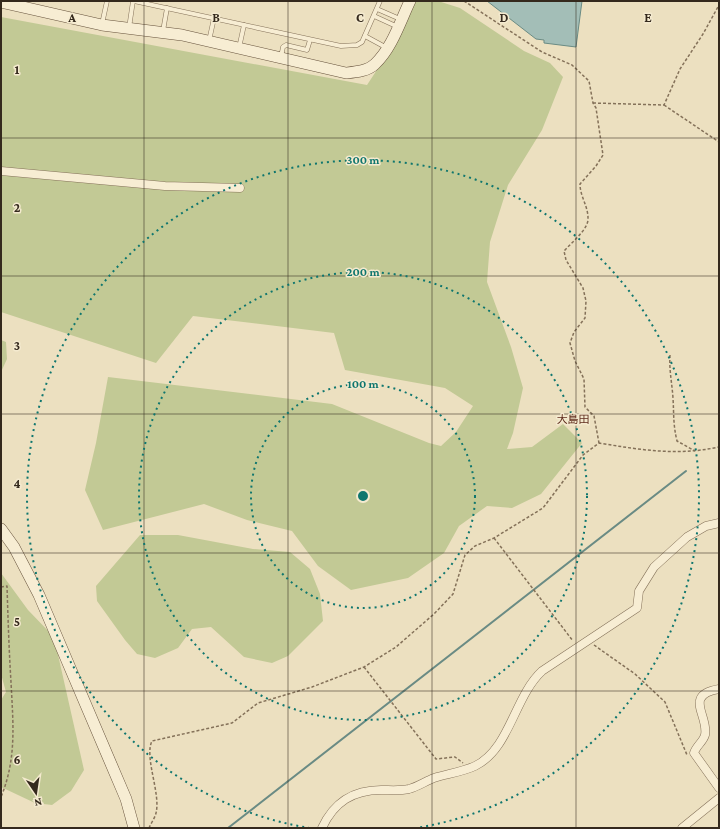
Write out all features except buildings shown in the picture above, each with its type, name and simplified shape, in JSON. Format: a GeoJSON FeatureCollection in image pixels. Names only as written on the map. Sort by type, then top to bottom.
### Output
{"type":"FeatureCollection","features":[{"type":"Feature","properties":{"kind":"street"},"geometry":{"type":"LineString","coordinates":[[1,2],[102,25],[163,32],[332,71],[354,72],[369,68],[375,64],[387,48],[410,1]]}},
{"type":"Feature","properties":{"kind":"street"},"geometry":{"type":"LineString","coordinates":[[1,171],[165,186],[240,188]]}},
{"type":"Feature","properties":{"kind":"street"},"geometry":{"type":"LineString","coordinates":[[322,828],[328,814],[341,801],[365,791],[409,789],[434,778],[476,766],[489,756],[498,746],[533,679],[542,671],[590,641],[637,608],[639,591],[654,567],[673,548],[687,537],[706,526],[719,523]]}},
{"type":"Feature","properties":{"kind":"street"},"geometry":{"type":"LineString","coordinates":[[1,530],[14,547],[39,595],[126,799],[134,828]]}},
{"type":"Feature","properties":{"kind":"street"},"geometry":{"type":"LineString","coordinates":[[718,786],[694,754],[695,749],[705,737],[706,729],[698,705],[701,698],[712,690],[719,689]]}},
{"type":"Feature","properties":{"kind":"street"},"geometry":{"type":"LineString","coordinates":[[682,828],[719,798]]}},
{"type":"Feature","properties":{"kind":"lane"},"geometry":{"type":"LineString","coordinates":[[102,25],[106,1]]}},
{"type":"Feature","properties":{"kind":"lane"},"geometry":{"type":"LineString","coordinates":[[129,28],[134,1],[310,40],[341,46],[351,46],[357,45],[365,36],[380,1]]}},
{"type":"Feature","properties":{"kind":"lane"},"geometry":{"type":"LineString","coordinates":[[163,32],[167,8]]}},
{"type":"Feature","properties":{"kind":"lane"},"geometry":{"type":"LineString","coordinates":[[376,9],[400,23]]}},
{"type":"Feature","properties":{"kind":"lane"},"geometry":{"type":"LineString","coordinates":[[374,16],[400,23]]}},
{"type":"Feature","properties":{"kind":"lane"},"geometry":{"type":"LineString","coordinates":[[208,42],[214,18]]}},
{"type":"Feature","properties":{"kind":"lane"},"geometry":{"type":"LineString","coordinates":[[239,49],[244,25]]}},
{"type":"Feature","properties":{"kind":"lane"},"geometry":{"type":"LineString","coordinates":[[365,36],[387,48]]}},
{"type":"Feature","properties":{"kind":"lane"},"geometry":{"type":"LineString","coordinates":[[281,59],[284,46],[307,50],[310,40]]}},
{"type":"Feature","properties":{"kind":"path"},"geometry":{"type":"LineString","coordinates":[[464,1],[542,52],[572,65],[589,81],[593,103],[596,108],[603,155],[596,166],[580,184],[580,190],[588,218],[586,227],[564,251],[566,260],[584,288],[586,301],[585,318],[574,332],[570,343],[575,361],[584,379],[585,407],[594,416],[599,443]]}},
{"type":"Feature","properties":{"kind":"path"},"geometry":{"type":"LineString","coordinates":[[664,105],[680,68],[703,34],[719,4]]}},
{"type":"Feature","properties":{"kind":"path"},"geometry":{"type":"LineString","coordinates":[[593,103],[664,105],[719,142]]}},
{"type":"Feature","properties":{"kind":"path"},"geometry":{"type":"LineString","coordinates":[[670,355],[669,367],[673,398],[673,423],[677,441],[696,452]]}},
{"type":"Feature","properties":{"kind":"path"},"geometry":{"type":"LineString","coordinates":[[149,828],[156,813],[155,785],[149,747],[152,741],[232,723],[258,703],[312,687],[364,667],[396,647],[434,614],[453,594],[465,555],[475,546],[494,538],[543,508],[582,455],[599,443],[667,453],[696,452],[719,447]]}},
{"type":"Feature","properties":{"kind":"path"},"geometry":{"type":"LineString","coordinates":[[494,538],[578,648]]}},
{"type":"Feature","properties":{"kind":"path"},"geometry":{"type":"LineString","coordinates":[[1,588],[7,586],[13,734],[11,765],[8,779],[1,797]]}},
{"type":"Feature","properties":{"kind":"path"},"geometry":{"type":"LineString","coordinates":[[590,641],[597,648],[635,674],[665,702],[687,755],[694,754]]}},
{"type":"Feature","properties":{"kind":"path"},"geometry":{"type":"LineString","coordinates":[[364,667],[436,759],[455,757],[468,769]]}},
{"type":"Feature","properties":{"kind":"green space"},"geometry":{"type":"Polygon","coordinates":[[[414,1],[438,1],[460,8],[524,51],[550,63],[563,77],[542,130],[508,185],[490,242],[487,282],[511,347],[523,388],[513,433],[507,449],[532,447],[563,424],[582,443],[541,494],[512,508],[487,506],[459,526],[444,553],[408,578],[351,590],[318,566],[292,531],[247,520],[204,504],[103,530],[85,490],[96,443],[108,377],[332,404],[429,443],[441,446],[456,432],[473,406],[445,388],[345,370],[334,333],[193,316],[156,363],[1,312],[1,17],[367,85],[392,47],[414,1]]]}},
{"type":"Feature","properties":{"kind":"green space"},"geometry":{"type":"Polygon","coordinates":[[[1,340],[6,342],[7,359],[1,372],[1,340]]]}},
{"type":"Feature","properties":{"kind":"green space"},"geometry":{"type":"Polygon","coordinates":[[[140,535],[178,535],[253,549],[290,552],[310,569],[320,594],[323,621],[288,656],[272,663],[244,657],[211,627],[192,629],[178,648],[155,658],[137,654],[97,601],[96,586],[140,535]]]}},
{"type":"Feature","properties":{"kind":"green space"},"geometry":{"type":"Polygon","coordinates":[[[1,573],[28,610],[54,637],[84,770],[71,791],[52,805],[35,803],[1,787],[1,700],[6,692],[1,674],[1,573]]]}},
{"type":"Feature","properties":{"kind":"water"},"geometry":{"type":"Polygon","coordinates":[[[487,1],[582,1],[576,47],[544,43],[544,40],[536,39],[487,1]]]}},
{"type":"Feature","properties":{"kind":"waterway"},"geometry":{"type":"LineString","coordinates":[[228,828],[686,471]]}},
{"type":"Feature","properties":{"kind":"district","name":"大島田"},"geometry":{"type":"Point","coordinates":[573,419]}}]}
